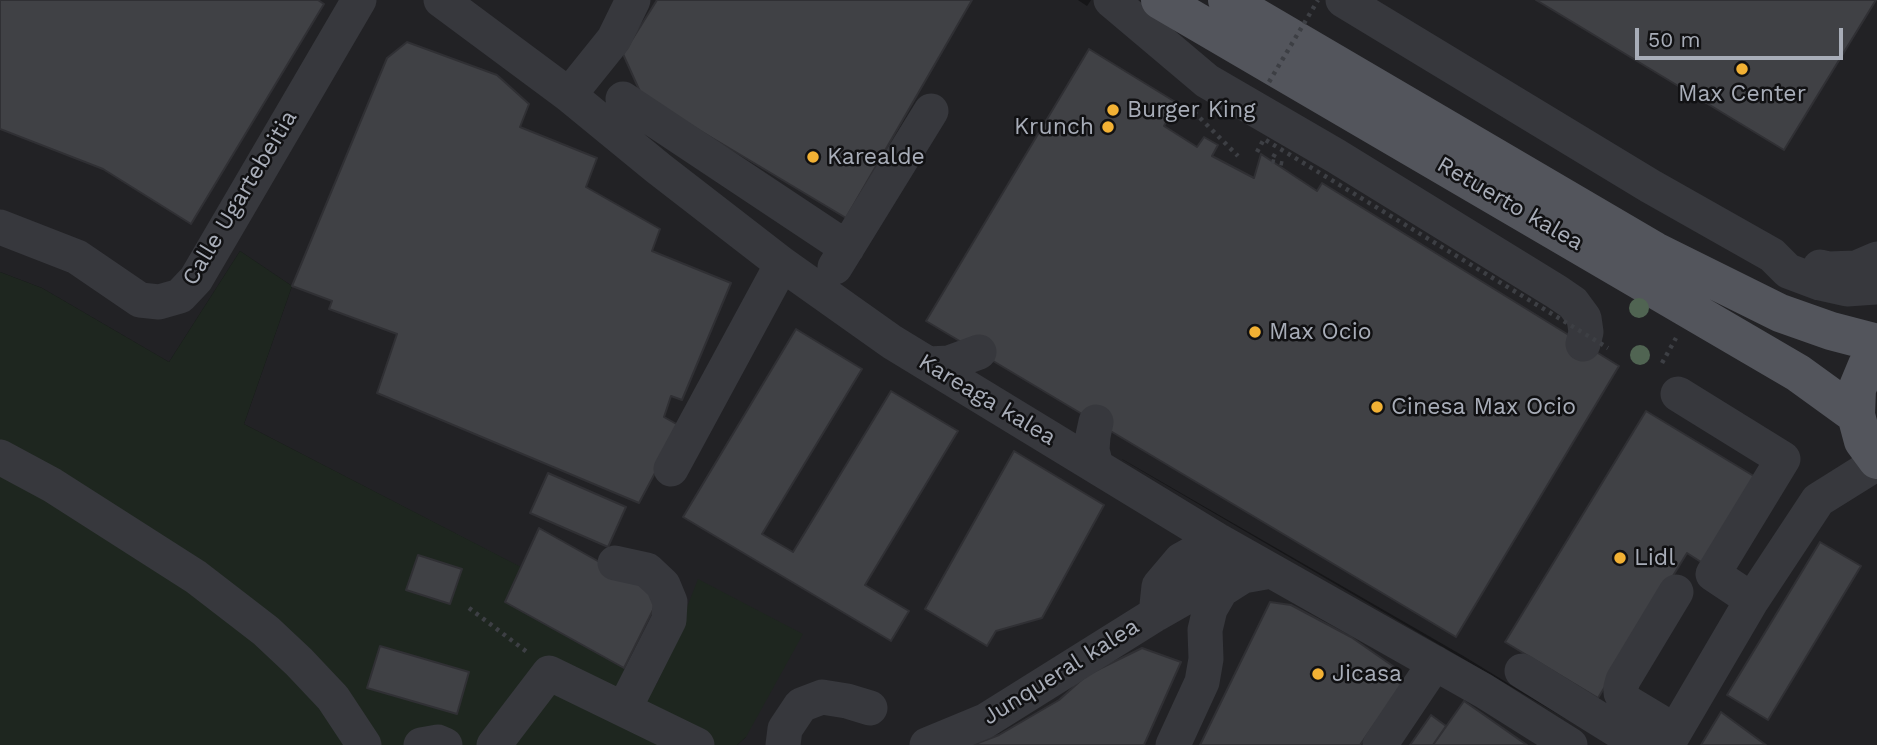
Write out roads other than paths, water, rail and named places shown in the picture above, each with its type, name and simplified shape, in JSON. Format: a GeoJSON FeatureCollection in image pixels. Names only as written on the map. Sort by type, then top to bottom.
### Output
{"type":"FeatureCollection","features":[{"type":"Feature","properties":{"kind":"main road","name":"Retuerto kalea"},"geometry":{"type":"LineString","coordinates":[[1160,0],[1788,367],[1856,415]]}},
{"type":"Feature","properties":{"kind":"main road","name":"Retuerto kalea"},"geometry":{"type":"LineString","coordinates":[[1227,0],[1655,251],[1780,313],[1831,331],[1877,343]]}},
{"type":"Feature","properties":{"kind":"main road"},"geometry":{"type":"LineString","coordinates":[[1877,355],[1867,365],[1857,389],[1856,415],[1863,441],[1877,461]]}},
{"type":"Feature","properties":{"kind":"street","name":"Calle Ugartebeitia"},"geometry":{"type":"LineString","coordinates":[[0,227],[77,257],[140,300],[159,302],[180,296],[196,279],[359,0]]}},
{"type":"Feature","properties":{"kind":"street","name":"Kareaga kalea"},"geometry":{"type":"LineString","coordinates":[[441,0],[569,95],[782,264],[892,342],[1217,540],[1484,691],[1570,745]]}},
{"type":"Feature","properties":{"kind":"street"},"geometry":{"type":"LineString","coordinates":[[569,95],[614,39],[633,0]]}},
{"type":"Feature","properties":{"kind":"street"},"geometry":{"type":"LineString","coordinates":[[1111,0],[1207,81],[1336,156],[1573,303],[1584,318],[1586,332],[1595,346]]}},
{"type":"Feature","properties":{"kind":"street"},"geometry":{"type":"LineString","coordinates":[[1343,0],[1381,11],[1650,186],[1772,255],[1828,270],[1856,268],[1877,259]]}},
{"type":"Feature","properties":{"kind":"street"},"geometry":{"type":"LineString","coordinates":[[623,99],[847,248]]}},
{"type":"Feature","properties":{"kind":"street"},"geometry":{"type":"LineString","coordinates":[[820,291],[931,111]]}},
{"type":"Feature","properties":{"kind":"street"},"geometry":{"type":"LineString","coordinates":[[1772,255],[1788,271],[1819,283],[1847,289],[1877,287]]}},
{"type":"Feature","properties":{"kind":"street"},"geometry":{"type":"LineString","coordinates":[[671,469],[782,264]]}},
{"type":"Feature","properties":{"kind":"street"},"geometry":{"type":"LineString","coordinates":[[929,364],[949,363],[979,352]]}},
{"type":"Feature","properties":{"kind":"street"},"geometry":{"type":"LineString","coordinates":[[1649,674],[1783,459],[1678,394]]}},
{"type":"Feature","properties":{"kind":"street"},"geometry":{"type":"LineString","coordinates":[[1096,422],[1092,450],[1096,466]]}},
{"type":"Feature","properties":{"kind":"street"},"geometry":{"type":"LineString","coordinates":[[0,457],[52,485],[196,577],[266,631],[333,698],[364,745]]}},
{"type":"Feature","properties":{"kind":"street"},"geometry":{"type":"LineString","coordinates":[[1676,592],[1621,687],[1625,701],[1671,738],[1752,600],[1818,500],[1877,461]]}},
{"type":"Feature","properties":{"kind":"street","name":"Junqueral kalea"},"geometry":{"type":"LineString","coordinates":[[1156,614],[1159,586],[1181,560],[1217,540]]}},
{"type":"Feature","properties":{"kind":"street"},"geometry":{"type":"LineString","coordinates":[[615,563],[647,570],[663,585],[670,602],[669,620],[624,709]]}},
{"type":"Feature","properties":{"kind":"street"},"geometry":{"type":"LineString","coordinates":[[1172,745],[1202,681],[1206,659],[1205,630],[1210,609],[1220,590],[1242,576],[1271,571]]}},
{"type":"Feature","properties":{"kind":"street"},"geometry":{"type":"LineString","coordinates":[[1713,574],[1752,600]]}},
{"type":"Feature","properties":{"kind":"street","name":"Junqueral kalea"},"geometry":{"type":"LineString","coordinates":[[927,745],[985,722],[1156,614],[1178,616],[1205,630]]}},
{"type":"Feature","properties":{"kind":"street"},"geometry":{"type":"LineString","coordinates":[[1380,745],[1435,663]]}},
{"type":"Feature","properties":{"kind":"street"},"geometry":{"type":"LineString","coordinates":[[1522,671],[1641,745]]}},
{"type":"Feature","properties":{"kind":"street"},"geometry":{"type":"LineString","coordinates":[[494,745],[549,673],[697,745]]}},
{"type":"Feature","properties":{"kind":"street"},"geometry":{"type":"LineString","coordinates":[[783,745],[785,729],[801,705],[822,697],[870,708]]}},
{"type":"Feature","properties":{"kind":"street"},"geometry":{"type":"LineString","coordinates":[[421,745],[438,742],[444,745]]}},
{"type":"Feature","properties":{"kind":"place","name":"Max Center"},"geometry":{"type":"Point","coordinates":[1742,69]}},
{"type":"Feature","properties":{"kind":"place","name":"Burger King"},"geometry":{"type":"Point","coordinates":[1113,110]}},
{"type":"Feature","properties":{"kind":"place","name":"Krunch"},"geometry":{"type":"Point","coordinates":[1108,127]}},
{"type":"Feature","properties":{"kind":"place","name":"Karealde"},"geometry":{"type":"Point","coordinates":[813,157]}},
{"type":"Feature","properties":{"kind":"place","name":"Max Ocio"},"geometry":{"type":"Point","coordinates":[1255,332]}},
{"type":"Feature","properties":{"kind":"place","name":"Cinesa Max Ocio"},"geometry":{"type":"Point","coordinates":[1377,407]}},
{"type":"Feature","properties":{"kind":"place","name":"Lidl"},"geometry":{"type":"Point","coordinates":[1620,558]}},
{"type":"Feature","properties":{"kind":"place","name":"Jicasa"},"geometry":{"type":"Point","coordinates":[1318,674]}}]}
